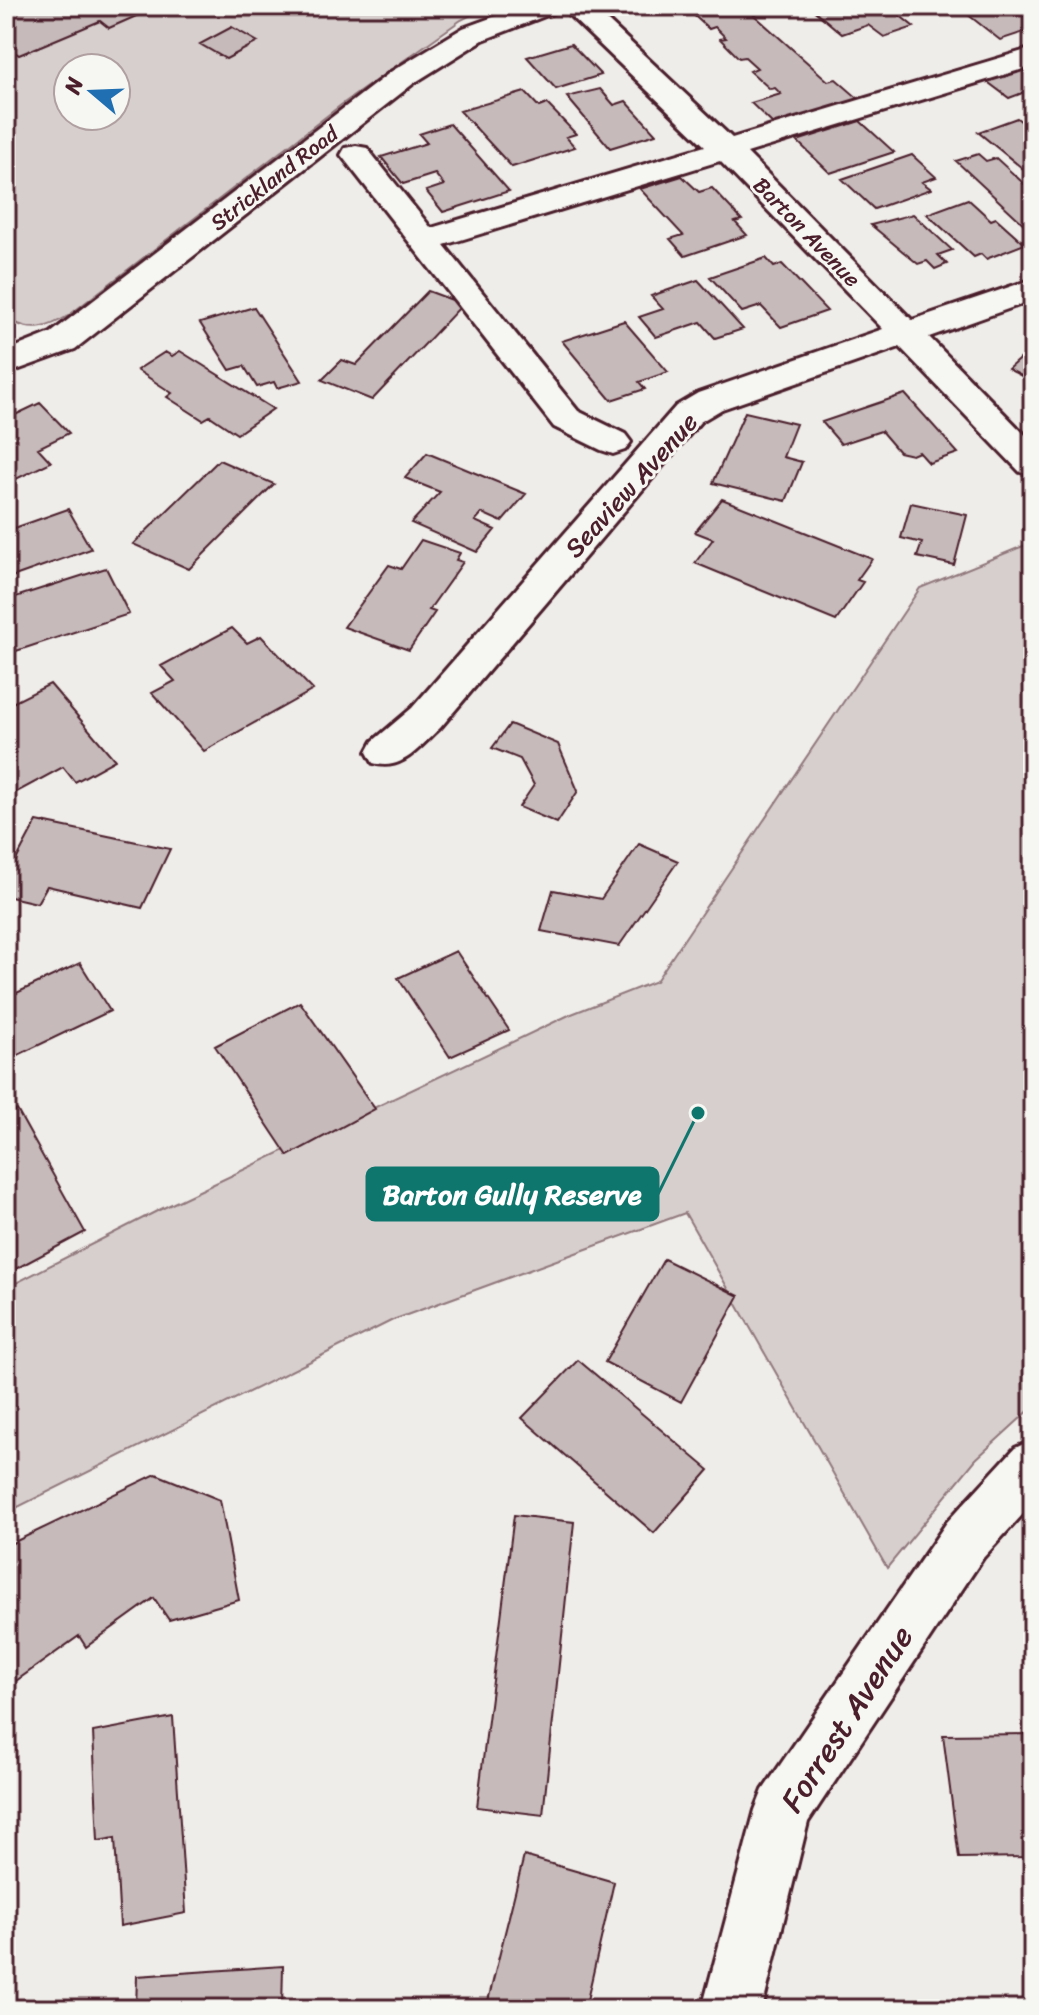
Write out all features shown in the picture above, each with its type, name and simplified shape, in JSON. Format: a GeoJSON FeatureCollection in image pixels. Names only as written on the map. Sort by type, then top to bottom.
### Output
{"type":"FeatureCollection","features":[{"type":"Feature","properties":{"kind":"street","name":"Strickland Road"},"geometry":{"type":"LineString","coordinates":[[6,363],[63,341],[403,77],[473,34],[551,6]]}},
{"type":"Feature","properties":{"kind":"street","name":"Barton Avenue"},"geometry":{"type":"LineString","coordinates":[[575,6],[728,151],[1033,464]]}},
{"type":"Feature","properties":{"kind":"street"},"geometry":{"type":"LineString","coordinates":[[425,240],[1033,57]]}},
{"type":"Feature","properties":{"kind":"street"},"geometry":{"type":"LineString","coordinates":[[356,155],[566,419],[613,442]]}},
{"type":"Feature","properties":{"kind":"street","name":"Seaview Avenue"},"geometry":{"type":"LineString","coordinates":[[387,752],[436,706],[688,414],[710,401],[1033,289]]}},
{"type":"Feature","properties":{"kind":"street","name":"Forrest Avenue"},"geometry":{"type":"LineString","coordinates":[[732,2009],[783,1810],[965,1540],[1033,1465]]}},
{"type":"Feature","properties":{"kind":"shaded area"},"geometry":{"type":"Polygon","coordinates":[[[6,6],[489,6],[461,20],[341,105],[68,316],[48,326],[35,328],[14,322],[6,261],[6,6]]]}},
{"type":"Feature","properties":{"kind":"shaded area"},"geometry":{"type":"Polygon","coordinates":[[[1033,542],[1033,1407],[976,1459],[887,1568],[685,1213],[393,1320],[6,1513],[6,1288],[157,1211],[569,1015],[656,981],[920,588],[1033,542]]]}},
{"type":"Feature","properties":{"kind":"building"},"geometry":{"type":"Polygon","coordinates":[[[6,6],[159,6],[109,28],[100,21],[19,55],[6,46],[6,6]]]}},
{"type":"Feature","properties":{"kind":"building"},"geometry":{"type":"Polygon","coordinates":[[[701,6],[744,6],[828,81],[836,79],[859,99],[776,127],[751,103],[781,94],[775,88],[770,89],[750,71],[757,68],[745,57],[739,58],[720,39],[726,38],[715,27],[709,29],[688,10],[701,6]]]}},
{"type":"Feature","properties":{"kind":"building"},"geometry":{"type":"Polygon","coordinates":[[[888,6],[914,27],[884,37],[868,25],[842,34],[810,7],[888,6]]]}},
{"type":"Feature","properties":{"kind":"building"},"geometry":{"type":"Polygon","coordinates":[[[957,6],[1011,6],[1033,23],[1033,29],[1000,40],[957,6]]]}},
{"type":"Feature","properties":{"kind":"building"},"geometry":{"type":"Polygon","coordinates":[[[232,27],[258,42],[226,59],[200,44],[232,27]]]}},
{"type":"Feature","properties":{"kind":"building"},"geometry":{"type":"Polygon","coordinates":[[[571,44],[601,75],[556,89],[527,57],[571,44]]]}},
{"type":"Feature","properties":{"kind":"building"},"geometry":{"type":"Polygon","coordinates":[[[1027,65],[1033,69],[1033,89],[1009,98],[985,80],[1027,65]]]}},
{"type":"Feature","properties":{"kind":"building"},"geometry":{"type":"Polygon","coordinates":[[[600,89],[614,105],[626,101],[656,134],[610,148],[567,97],[600,89]]]}},
{"type":"Feature","properties":{"kind":"building"},"geometry":{"type":"Polygon","coordinates":[[[525,92],[539,107],[547,104],[576,134],[566,137],[575,147],[512,167],[460,111],[525,92]]]}},
{"type":"Feature","properties":{"kind":"building"},"geometry":{"type":"Polygon","coordinates":[[[1017,118],[1033,131],[1033,177],[978,132],[1017,118]]]}},
{"type":"Feature","properties":{"kind":"building"},"geometry":{"type":"Polygon","coordinates":[[[860,121],[894,152],[830,173],[797,141],[860,121]]]}},
{"type":"Feature","properties":{"kind":"building"},"geometry":{"type":"Polygon","coordinates":[[[450,124],[509,191],[443,212],[426,191],[444,185],[435,174],[403,184],[381,157],[427,143],[419,134],[450,124]]]}},
{"type":"Feature","properties":{"kind":"building"},"geometry":{"type":"Polygon","coordinates":[[[978,154],[986,161],[996,158],[1033,192],[1033,225],[1027,227],[956,161],[978,154]]]}},
{"type":"Feature","properties":{"kind":"building"},"geometry":{"type":"Polygon","coordinates":[[[912,155],[936,177],[922,182],[931,189],[874,209],[842,179],[912,155]]]}},
{"type":"Feature","properties":{"kind":"building"},"geometry":{"type":"Polygon","coordinates":[[[682,176],[699,192],[712,188],[742,220],[735,222],[747,235],[685,256],[670,239],[683,235],[640,189],[682,176]]]}},
{"type":"Feature","properties":{"kind":"building"},"geometry":{"type":"Polygon","coordinates":[[[968,199],[991,220],[996,218],[1025,244],[986,259],[981,254],[974,257],[927,214],[968,199]]]}},
{"type":"Feature","properties":{"kind":"building"},"geometry":{"type":"Polygon","coordinates":[[[913,214],[952,250],[938,255],[947,264],[935,269],[927,261],[918,264],[871,225],[913,214]]]}},
{"type":"Feature","properties":{"kind":"building"},"geometry":{"type":"Polygon","coordinates":[[[766,258],[774,267],[782,264],[827,311],[781,327],[761,306],[742,312],[710,277],[766,258]]]}},
{"type":"Feature","properties":{"kind":"building"},"geometry":{"type":"Polygon","coordinates":[[[698,280],[743,329],[715,338],[701,322],[656,337],[639,317],[663,309],[651,296],[698,280]]]}},
{"type":"Feature","properties":{"kind":"building"},"geometry":{"type":"Polygon","coordinates":[[[428,291],[463,304],[372,400],[322,380],[342,360],[356,365],[428,291]]]}},
{"type":"Feature","properties":{"kind":"building"},"geometry":{"type":"Polygon","coordinates":[[[254,307],[302,381],[277,388],[274,382],[257,387],[244,366],[230,370],[200,323],[254,307]]]}},
{"type":"Feature","properties":{"kind":"building"},"geometry":{"type":"Polygon","coordinates":[[[624,321],[668,372],[639,382],[645,389],[611,400],[562,341],[624,321]]]}},
{"type":"Feature","properties":{"kind":"building"},"geometry":{"type":"Polygon","coordinates":[[[1033,347],[1033,382],[1008,369],[1033,347]]]}},
{"type":"Feature","properties":{"kind":"building"},"geometry":{"type":"Polygon","coordinates":[[[180,351],[273,409],[237,434],[210,416],[203,420],[167,397],[172,393],[137,370],[165,352],[172,356],[180,351]]]}},
{"type":"Feature","properties":{"kind":"building"},"geometry":{"type":"Polygon","coordinates":[[[905,394],[958,453],[929,463],[919,452],[912,455],[899,452],[881,431],[841,444],[822,422],[905,394]]]}},
{"type":"Feature","properties":{"kind":"building"},"geometry":{"type":"Polygon","coordinates":[[[40,403],[69,433],[38,448],[51,462],[8,483],[6,407],[15,415],[40,403]]]}},
{"type":"Feature","properties":{"kind":"building"},"geometry":{"type":"Polygon","coordinates":[[[745,412],[796,424],[783,457],[802,462],[786,501],[713,483],[745,412]]]}},
{"type":"Feature","properties":{"kind":"building"},"geometry":{"type":"Polygon","coordinates":[[[427,453],[526,494],[502,522],[482,513],[475,521],[495,530],[477,552],[411,523],[440,492],[405,478],[427,453]]]}},
{"type":"Feature","properties":{"kind":"building"},"geometry":{"type":"Polygon","coordinates":[[[219,460],[274,484],[189,569],[133,544],[219,460]]]}},
{"type":"Feature","properties":{"kind":"building"},"geometry":{"type":"Polygon","coordinates":[[[722,499],[872,559],[857,580],[863,582],[836,621],[695,563],[713,539],[695,532],[722,499]]]}},
{"type":"Feature","properties":{"kind":"building"},"geometry":{"type":"Polygon","coordinates":[[[911,503],[967,515],[954,565],[917,557],[922,543],[901,538],[911,503]]]}},
{"type":"Feature","properties":{"kind":"building"},"geometry":{"type":"Polygon","coordinates":[[[68,509],[91,549],[6,579],[6,531],[68,509]]]}},
{"type":"Feature","properties":{"kind":"building"},"geometry":{"type":"Polygon","coordinates":[[[421,540],[460,553],[456,560],[463,562],[429,610],[435,612],[409,650],[344,627],[389,565],[401,569],[421,540]]]}},
{"type":"Feature","properties":{"kind":"building"},"geometry":{"type":"Polygon","coordinates":[[[106,568],[129,614],[10,653],[6,644],[6,600],[106,568]]]}},
{"type":"Feature","properties":{"kind":"building"},"geometry":{"type":"Polygon","coordinates":[[[232,628],[247,643],[261,636],[313,690],[204,751],[152,693],[175,681],[161,666],[232,628]]]}},
{"type":"Feature","properties":{"kind":"building"},"geometry":{"type":"Polygon","coordinates":[[[50,684],[115,760],[75,782],[63,767],[15,793],[6,782],[6,706],[50,684]]]}},
{"type":"Feature","properties":{"kind":"building"},"geometry":{"type":"Polygon","coordinates":[[[510,724],[558,744],[578,791],[557,823],[519,807],[534,785],[520,759],[492,748],[510,724]]]}},
{"type":"Feature","properties":{"kind":"building"},"geometry":{"type":"Polygon","coordinates":[[[37,821],[170,849],[142,908],[47,886],[37,903],[6,896],[6,879],[37,821]]]}},
{"type":"Feature","properties":{"kind":"building"},"geometry":{"type":"Polygon","coordinates":[[[639,844],[678,861],[619,946],[541,931],[553,890],[601,899],[639,844]]]}},
{"type":"Feature","properties":{"kind":"building"},"geometry":{"type":"Polygon","coordinates":[[[456,951],[509,1030],[450,1057],[398,978],[456,951]]]}},
{"type":"Feature","properties":{"kind":"building"},"geometry":{"type":"Polygon","coordinates":[[[80,963],[110,1011],[14,1057],[6,1043],[6,998],[80,963]]]}},
{"type":"Feature","properties":{"kind":"building"},"geometry":{"type":"Polygon","coordinates":[[[300,1002],[375,1109],[288,1156],[215,1046],[300,1002]]]}},
{"type":"Feature","properties":{"kind":"building"},"geometry":{"type":"Polygon","coordinates":[[[17,1110],[85,1232],[6,1274],[6,1116],[17,1110]]]}},
{"type":"Feature","properties":{"kind":"building"},"geometry":{"type":"Polygon","coordinates":[[[664,1259],[739,1296],[681,1402],[605,1362],[664,1259]]]}},
{"type":"Feature","properties":{"kind":"building"},"geometry":{"type":"Polygon","coordinates":[[[578,1360],[709,1470],[654,1533],[522,1418],[578,1360]]]}},
{"type":"Feature","properties":{"kind":"building"},"geometry":{"type":"Polygon","coordinates":[[[156,1474],[220,1500],[239,1600],[169,1620],[154,1598],[86,1647],[79,1636],[6,1688],[6,1546],[156,1474]]]}},
{"type":"Feature","properties":{"kind":"building"},"geometry":{"type":"Polygon","coordinates":[[[514,1515],[574,1522],[543,1815],[477,1807],[514,1515]]]}},
{"type":"Feature","properties":{"kind":"building"},"geometry":{"type":"Polygon","coordinates":[[[173,1717],[186,1913],[120,1926],[115,1838],[98,1841],[93,1732],[173,1717]]]}},
{"type":"Feature","properties":{"kind":"building"},"geometry":{"type":"Polygon","coordinates":[[[1033,1734],[1033,1857],[959,1858],[943,1735],[1033,1734]]]}},
{"type":"Feature","properties":{"kind":"building"},"geometry":{"type":"Polygon","coordinates":[[[524,1856],[614,1882],[585,2009],[486,2009],[524,1856]]]}},
{"type":"Feature","properties":{"kind":"building"},"geometry":{"type":"Polygon","coordinates":[[[283,1966],[282,2009],[136,2009],[137,1976],[283,1966]]]}},
{"type":"Feature","properties":{"kind":"place","name":"Barton Gully Reserve"},"geometry":{"type":"Point","coordinates":[698,1113]}}]}
